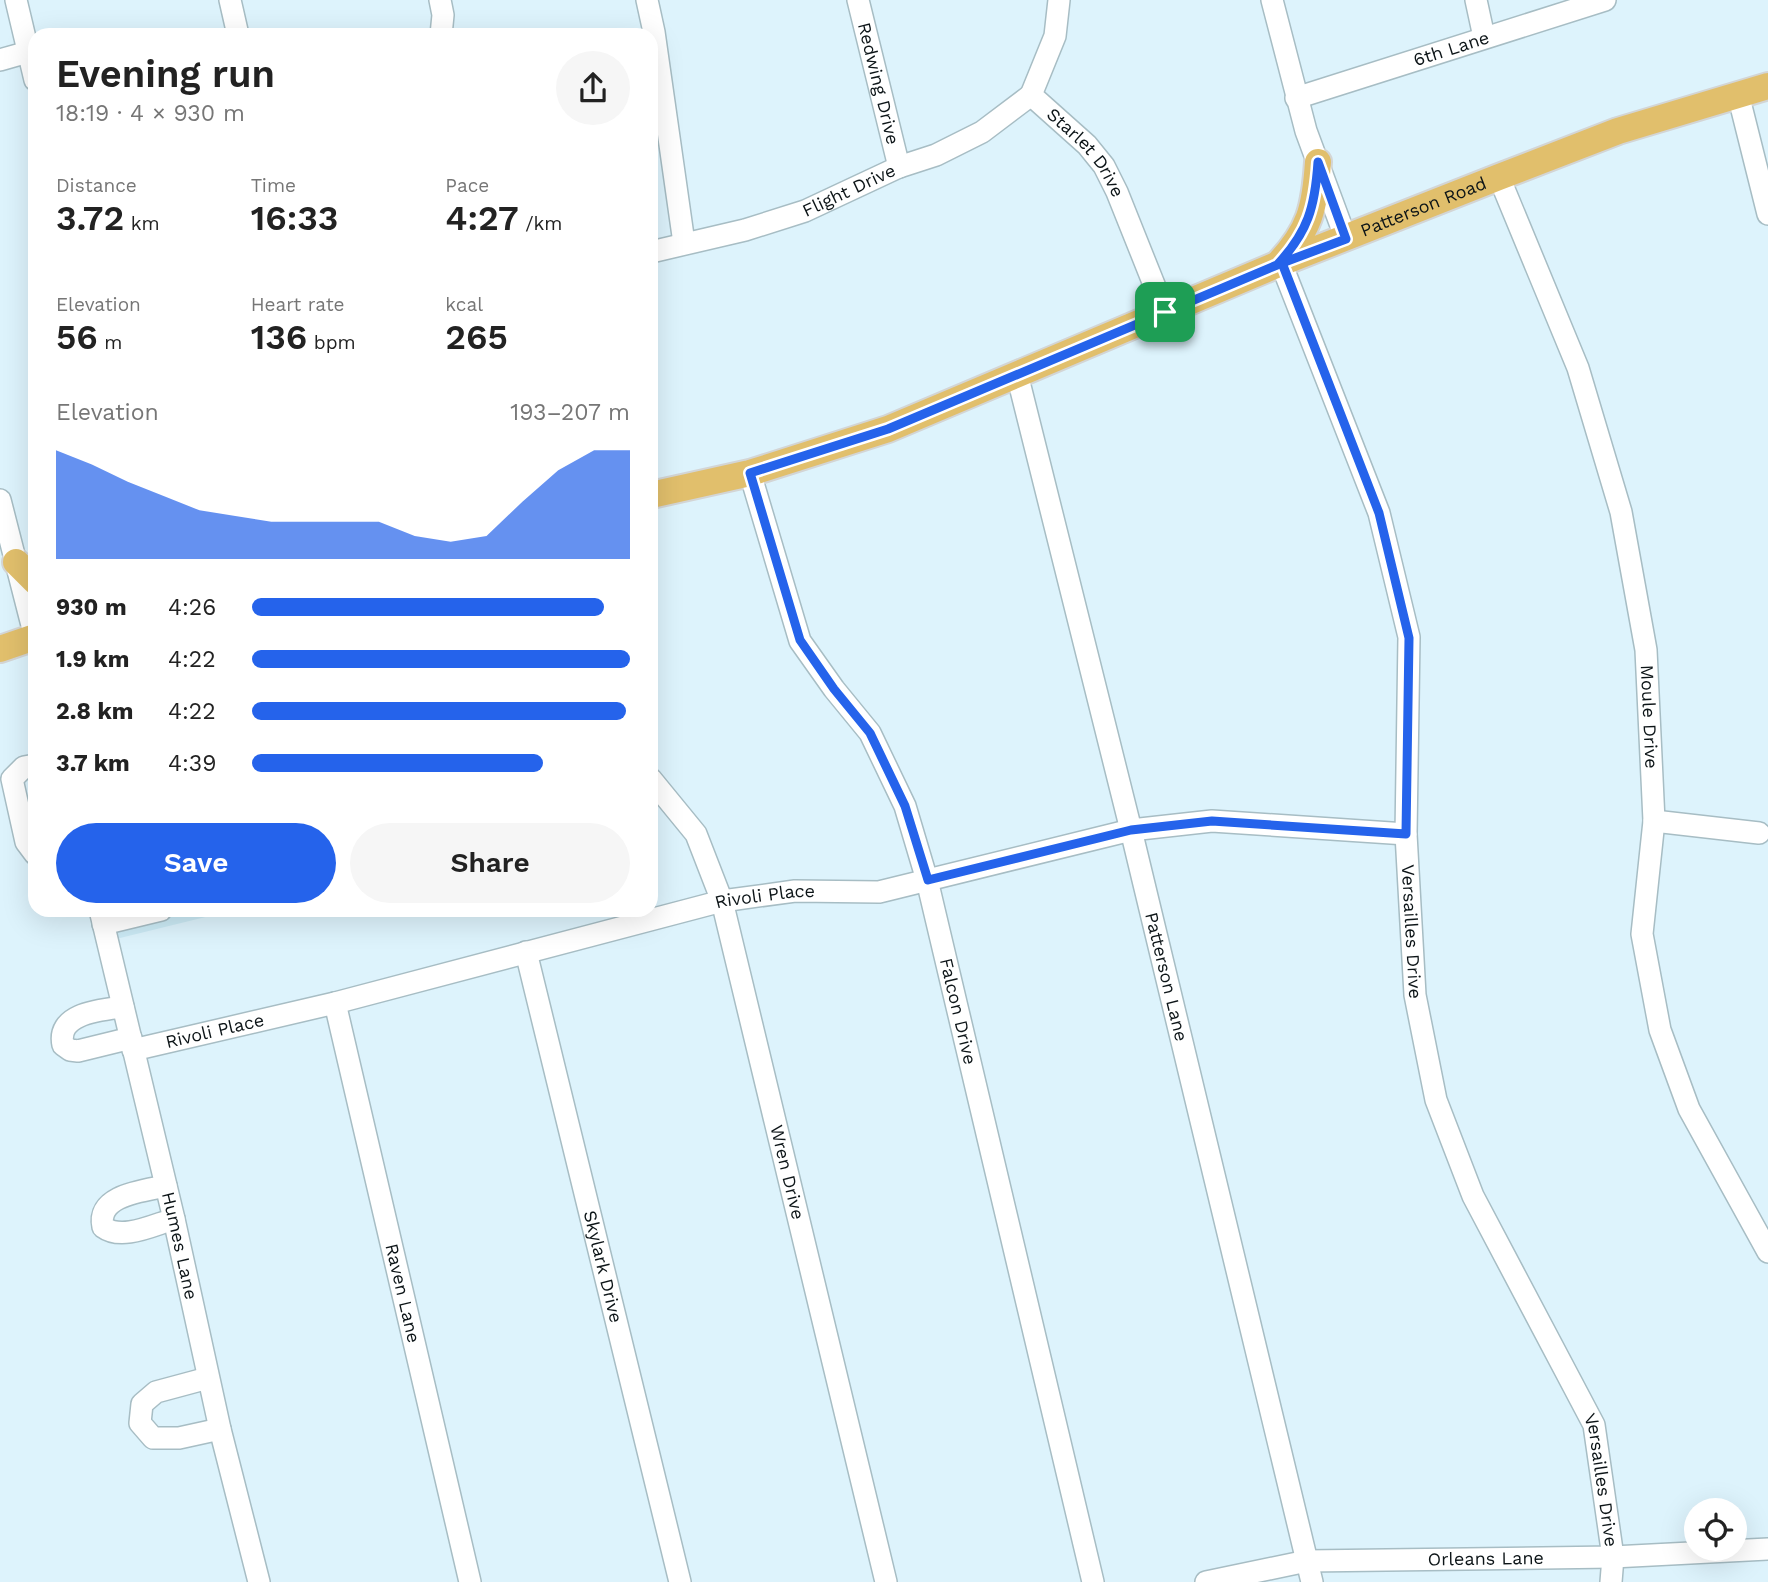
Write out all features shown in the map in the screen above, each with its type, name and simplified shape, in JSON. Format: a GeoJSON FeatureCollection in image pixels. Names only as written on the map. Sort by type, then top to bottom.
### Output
{"type":"FeatureCollection","features":[{"type":"Feature","properties":{"kind":"main road","name":"Patterson Road"},"geometry":{"type":"LineString","coordinates":[[658,493],[750,473],[888,429],[1279,264],[1499,177],[1619,131],[1768,86]]}},
{"type":"Feature","properties":{"kind":"main road"},"geometry":{"type":"LineString","coordinates":[[1279,264],[1295,246],[1311,217],[1318,162]]}},
{"type":"Feature","properties":{"kind":"main road"},"geometry":{"type":"LineString","coordinates":[[5,561],[28,576]]}},
{"type":"Feature","properties":{"kind":"main road"},"geometry":{"type":"LineString","coordinates":[[0,649],[28,639]]}},
{"type":"Feature","properties":{"kind":"street"},"geometry":{"type":"LineString","coordinates":[[0,60],[28,52],[16,0]]}},
{"type":"Feature","properties":{"kind":"street"},"geometry":{"type":"LineString","coordinates":[[230,0],[237,28]]}},
{"type":"Feature","properties":{"kind":"street"},"geometry":{"type":"LineString","coordinates":[[440,0],[442,28]]}},
{"type":"Feature","properties":{"kind":"street"},"geometry":{"type":"LineString","coordinates":[[647,0],[653,28]]}},
{"type":"Feature","properties":{"kind":"street","name":"Redwing Drive"},"geometry":{"type":"LineString","coordinates":[[858,0],[899,167]]}},
{"type":"Feature","properties":{"kind":"street","name":"Starlet Drive"},"geometry":{"type":"LineString","coordinates":[[1059,0],[1055,36],[1031,95],[1087,145],[1104,166],[1165,312]]}},
{"type":"Feature","properties":{"kind":"street"},"geometry":{"type":"LineString","coordinates":[[1272,0],[1296,98],[1346,239]]}},
{"type":"Feature","properties":{"kind":"street"},"geometry":{"type":"LineString","coordinates":[[1476,0],[1485,37]]}},
{"type":"Feature","properties":{"kind":"street","name":"6th Lane"},"geometry":{"type":"LineString","coordinates":[[1296,98],[1605,0]]}},
{"type":"Feature","properties":{"kind":"street"},"geometry":{"type":"LineString","coordinates":[[658,60],[684,243]]}},
{"type":"Feature","properties":{"kind":"street"},"geometry":{"type":"LineString","coordinates":[[1738,94],[1768,214]]}},
{"type":"Feature","properties":{"kind":"street","name":"Flight Drive"},"geometry":{"type":"LineString","coordinates":[[658,250],[745,230],[795,215],[899,167],[936,155],[982,132],[1031,95]]}},
{"type":"Feature","properties":{"kind":"street","name":"Moule Drive"},"geometry":{"type":"LineString","coordinates":[[1499,177],[1578,368],[1621,512],[1646,650],[1654,821],[1643,934],[1660,1030],[1689,1109],[1768,1252]]}},
{"type":"Feature","properties":{"kind":"street","name":"Versailles Drive"},"geometry":{"type":"LineString","coordinates":[[1279,264],[1379,513],[1409,638],[1406,834],[1415,995],[1436,1100],[1473,1196],[1594,1425],[1613,1557],[1611,1582]]}},
{"type":"Feature","properties":{"kind":"street","name":"Patterson Lane"},"geometry":{"type":"LineString","coordinates":[[1017,374],[1131,830],[1310,1572]]}},
{"type":"Feature","properties":{"kind":"street","name":"Falcon Drive"},"geometry":{"type":"LineString","coordinates":[[750,473],[800,640],[834,689],[870,733],[905,806],[928,880],[1093,1582]]}},
{"type":"Feature","properties":{"kind":"street"},"geometry":{"type":"LineString","coordinates":[[0,500],[5,561],[28,619]]}},
{"type":"Feature","properties":{"kind":"street"},"geometry":{"type":"LineString","coordinates":[[28,766],[12,779],[28,845]]}},
{"type":"Feature","properties":{"kind":"street","name":"Wren Drive"},"geometry":{"type":"LineString","coordinates":[[658,788],[696,834],[722,901],[886,1582]]}},
{"type":"Feature","properties":{"kind":"street","name":"Rivoli Place"},"geometry":{"type":"LineString","coordinates":[[123,1007],[80,1015],[63,1031],[63,1045],[70,1050],[79,1051],[132,1044],[335,1003],[722,901],[795,891],[879,892],[1131,830],[1212,821],[1406,834]]}},
{"type":"Feature","properties":{"kind":"street"},"geometry":{"type":"LineString","coordinates":[[1654,821],[1759,833]]}},
{"type":"Feature","properties":{"kind":"street","name":"Humes Lane"},"geometry":{"type":"LineString","coordinates":[[102,917],[174,1219],[220,1429],[259,1582]]}},
{"type":"Feature","properties":{"kind":"street","name":"Skylark Drive"},"geometry":{"type":"LineString","coordinates":[[526,952],[680,1582]]}},
{"type":"Feature","properties":{"kind":"street","name":"Raven Lane"},"geometry":{"type":"LineString","coordinates":[[335,1003],[470,1582]]}},
{"type":"Feature","properties":{"kind":"street"},"geometry":{"type":"LineString","coordinates":[[166,1186],[116,1199],[102,1213],[103,1227],[110,1232],[122,1233],[174,1219]]}},
{"type":"Feature","properties":{"kind":"street"},"geometry":{"type":"LineString","coordinates":[[208,1378],[156,1392],[142,1404],[140,1423],[153,1437],[179,1438],[220,1429]]}},
{"type":"Feature","properties":{"kind":"street","name":"Orleans Lane"},"geometry":{"type":"LineString","coordinates":[[1206,1582],[1310,1572],[1768,1549]]}},
{"type":"Feature","properties":{"kind":"shaded area"},"geometry":{"type":"Polygon","coordinates":[[[111,917],[206,917],[116,939],[111,917]]]}},
{"type":"Feature","properties":{"kind":"route"},"geometry":{"type":"LineString","coordinates":[[1318,162],[1346,239],[1282,263],[1379,513],[1409,638],[1406,834],[1212,821],[1131,830],[928,880],[905,806],[870,733],[834,689],[800,640],[750,473],[888,429],[1165,312],[1277,265],[1295,246],[1311,217],[1318,162]]}}]}
